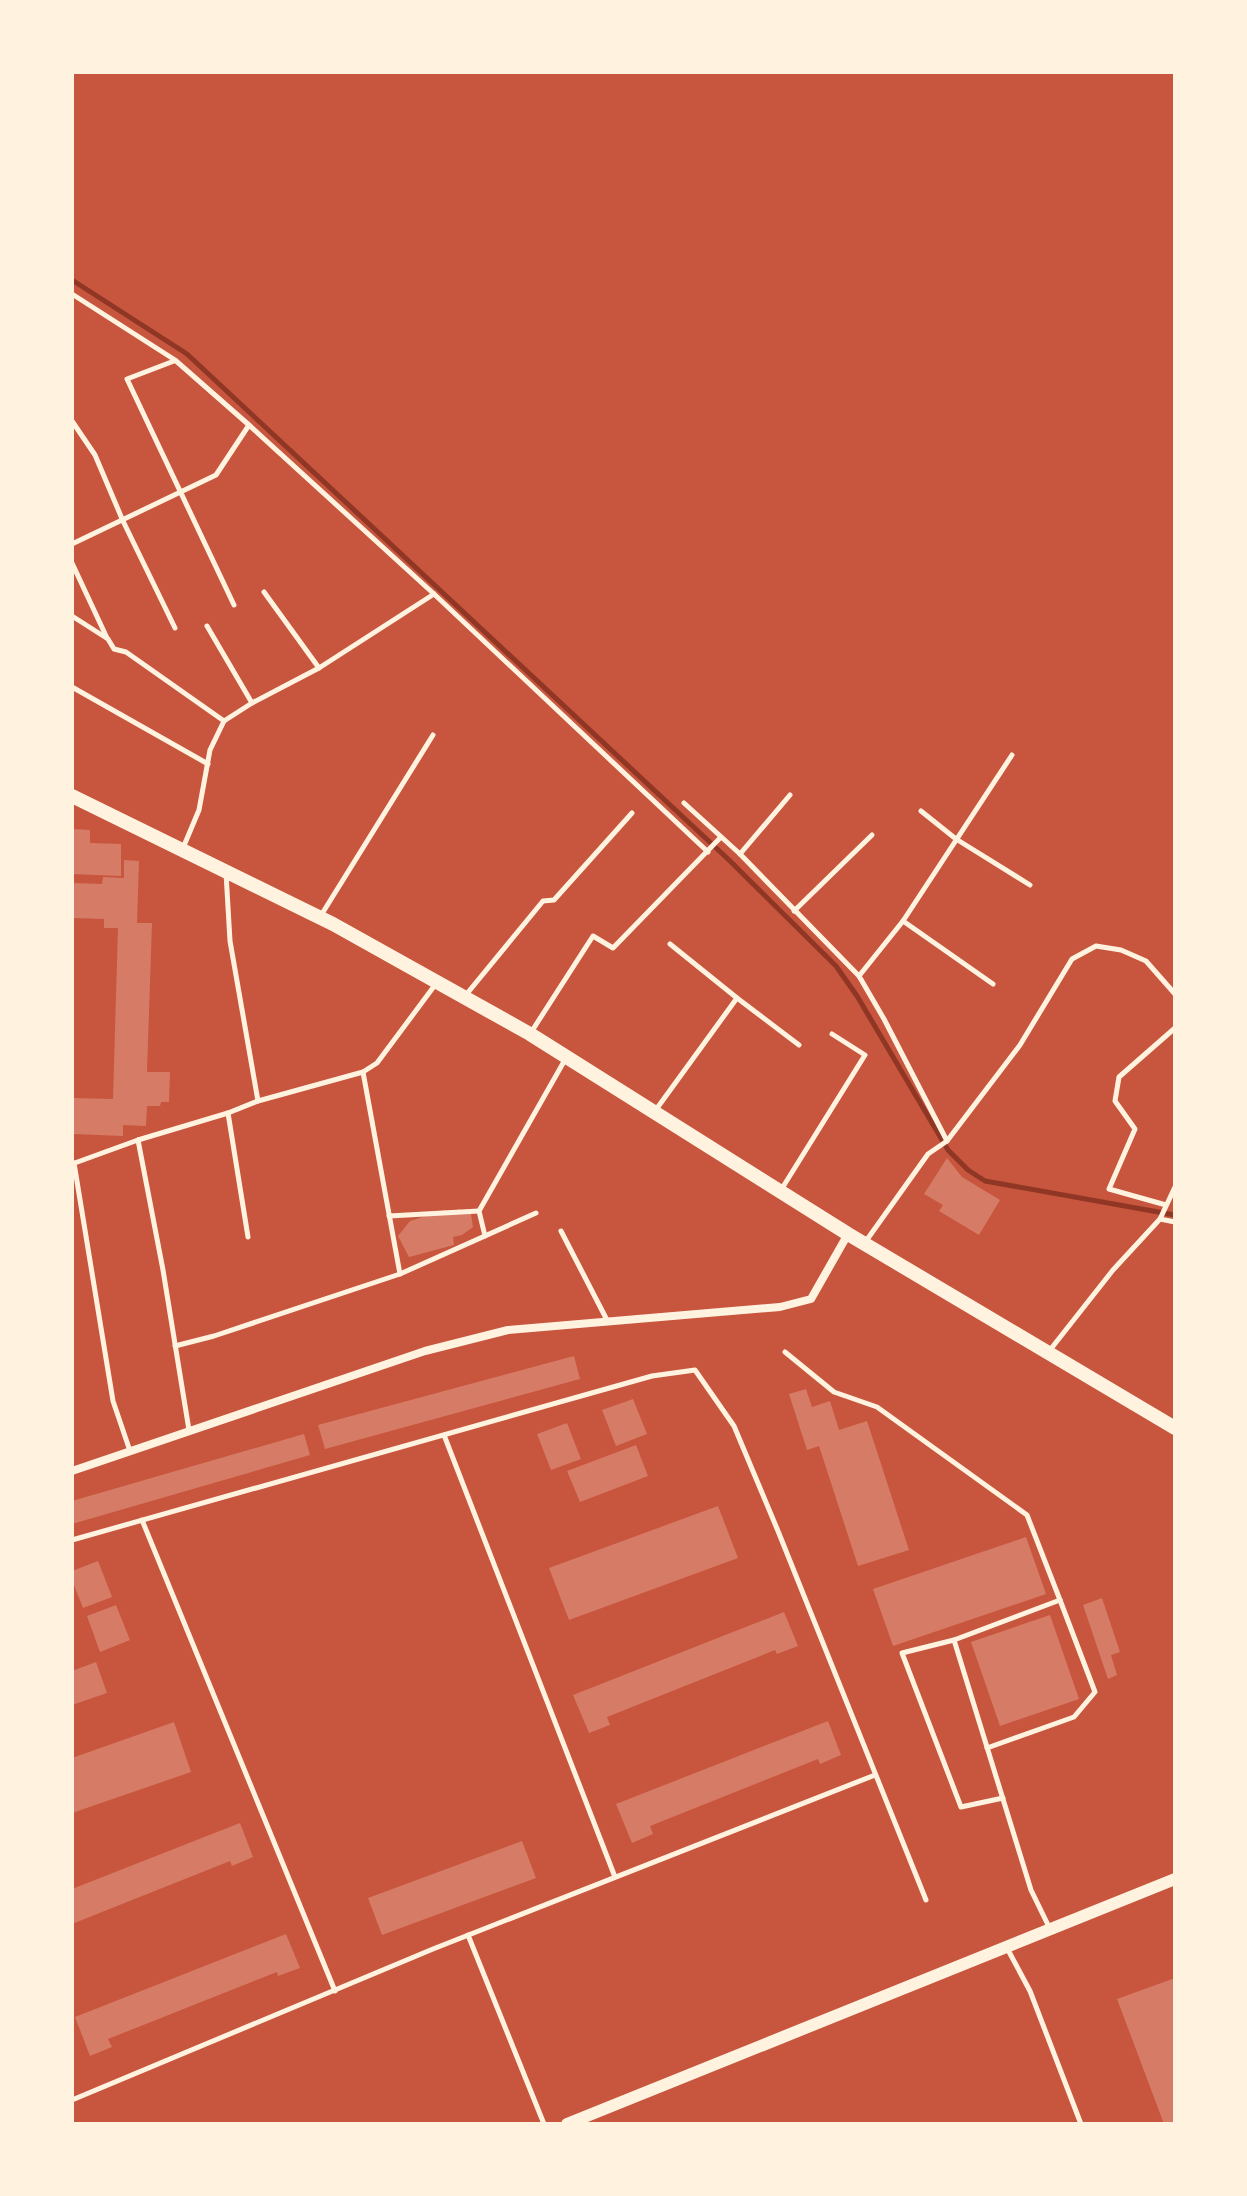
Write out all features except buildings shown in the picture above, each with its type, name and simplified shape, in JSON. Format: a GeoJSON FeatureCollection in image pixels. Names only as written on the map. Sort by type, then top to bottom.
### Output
{"type":"FeatureCollection","features":[{"type":"Feature","properties":{"kind":"main road"},"geometry":{"type":"LineString","coordinates":[[72,796],[320,917],[465,996],[848,1234],[1175,1428]]}},
{"type":"Feature","properties":{"kind":"street"},"geometry":{"type":"LineString","coordinates":[[72,1471],[425,1351],[508,1330],[780,1307],[811,1299],[848,1234]]}},
{"type":"Feature","properties":{"kind":"street"},"geometry":{"type":"LineString","coordinates":[[567,2124],[1175,1879]]}},
{"type":"Feature","properties":{"kind":"lane"},"geometry":{"type":"LineString","coordinates":[[72,294],[175,360],[434,594],[708,852]]}},
{"type":"Feature","properties":{"kind":"lane"},"geometry":{"type":"LineString","coordinates":[[175,360],[127,379],[234,605]]}},
{"type":"Feature","properties":{"kind":"lane"},"geometry":{"type":"LineString","coordinates":[[72,421],[95,455],[175,628]]}},
{"type":"Feature","properties":{"kind":"lane"},"geometry":{"type":"LineString","coordinates":[[72,544],[216,475],[249,425]]}},
{"type":"Feature","properties":{"kind":"lane"},"geometry":{"type":"LineString","coordinates":[[72,563],[114,649],[126,652],[224,721]]}},
{"type":"Feature","properties":{"kind":"lane"},"geometry":{"type":"LineString","coordinates":[[264,592],[319,668]]}},
{"type":"Feature","properties":{"kind":"lane"},"geometry":{"type":"LineString","coordinates":[[182,849],[199,810],[210,750],[224,721],[319,668],[434,594]]}},
{"type":"Feature","properties":{"kind":"lane"},"geometry":{"type":"LineString","coordinates":[[72,616],[108,639]]}},
{"type":"Feature","properties":{"kind":"lane"},"geometry":{"type":"LineString","coordinates":[[207,626],[252,703]]}},
{"type":"Feature","properties":{"kind":"lane"},"geometry":{"type":"LineString","coordinates":[[72,687],[208,764]]}},
{"type":"Feature","properties":{"kind":"lane"},"geometry":{"type":"LineString","coordinates":[[320,917],[433,735]]}},
{"type":"Feature","properties":{"kind":"lane"},"geometry":{"type":"LineString","coordinates":[[859,976],[903,921],[1012,755]]}},
{"type":"Feature","properties":{"kind":"lane"},"geometry":{"type":"LineString","coordinates":[[740,854],[790,795]]}},
{"type":"Feature","properties":{"kind":"lane"},"geometry":{"type":"LineString","coordinates":[[684,803],[740,854],[859,976],[947,1141]]}},
{"type":"Feature","properties":{"kind":"lane"},"geometry":{"type":"LineString","coordinates":[[921,811],[956,839],[1030,885]]}},
{"type":"Feature","properties":{"kind":"lane"},"geometry":{"type":"LineString","coordinates":[[465,996],[543,901],[554,900],[632,813]]}},
{"type":"Feature","properties":{"kind":"lane"},"geometry":{"type":"LineString","coordinates":[[794,911],[872,835]]}},
{"type":"Feature","properties":{"kind":"lane"},"geometry":{"type":"LineString","coordinates":[[530,1034],[593,936],[613,948],[721,837]]}},
{"type":"Feature","properties":{"kind":"lane"},"geometry":{"type":"LineString","coordinates":[[226,870],[230,941],[258,1101]]}},
{"type":"Feature","properties":{"kind":"lane"},"geometry":{"type":"LineString","coordinates":[[903,921],[993,984]]}},
{"type":"Feature","properties":{"kind":"lane"},"geometry":{"type":"LineString","coordinates":[[670,944],[799,1045]]}},
{"type":"Feature","properties":{"kind":"lane"},"geometry":{"type":"LineString","coordinates":[[864,1243],[928,1154],[947,1141],[1020,1045],[1072,959],[1096,946],[1121,950],[1146,961],[1175,994]]}},
{"type":"Feature","properties":{"kind":"lane"},"geometry":{"type":"LineString","coordinates":[[130,1451],[113,1401],[73,1164],[258,1101],[363,1072],[377,1063],[438,981]]}},
{"type":"Feature","properties":{"kind":"lane"},"geometry":{"type":"LineString","coordinates":[[654,1112],[737,998]]}},
{"type":"Feature","properties":{"kind":"lane"},"geometry":{"type":"LineString","coordinates":[[1166,1205],[1109,1189],[1135,1129],[1115,1101],[1119,1077],[1175,1028]]}},
{"type":"Feature","properties":{"kind":"lane"},"geometry":{"type":"LineString","coordinates":[[780,1190],[865,1055],[832,1034]]}},
{"type":"Feature","properties":{"kind":"lane"},"geometry":{"type":"LineString","coordinates":[[485,1236],[479,1211],[567,1057]]}},
{"type":"Feature","properties":{"kind":"lane"},"geometry":{"type":"LineString","coordinates":[[363,1072],[400,1274]]}},
{"type":"Feature","properties":{"kind":"lane"},"geometry":{"type":"LineString","coordinates":[[228,1113],[248,1237]]}},
{"type":"Feature","properties":{"kind":"lane"},"geometry":{"type":"LineString","coordinates":[[138,1140],[189,1431]]}},
{"type":"Feature","properties":{"kind":"lane"},"geometry":{"type":"LineString","coordinates":[[1048,1353],[1113,1270],[1160,1219],[1175,1187]]}},
{"type":"Feature","properties":{"kind":"lane"},"geometry":{"type":"LineString","coordinates":[[389,1216],[479,1211]]}},
{"type":"Feature","properties":{"kind":"lane"},"geometry":{"type":"LineString","coordinates":[[175,1346],[400,1274],[536,1213]]}},
{"type":"Feature","properties":{"kind":"lane"},"geometry":{"type":"LineString","coordinates":[[1160,1219],[1175,1222]]}},
{"type":"Feature","properties":{"kind":"lane"},"geometry":{"type":"LineString","coordinates":[[561,1231],[608,1322]]}},
{"type":"Feature","properties":{"kind":"lane"},"geometry":{"type":"LineString","coordinates":[[785,1352],[834,1392],[877,1407],[1027,1515],[1095,1692],[1074,1717],[987,1748]]}},
{"type":"Feature","properties":{"kind":"lane"},"geometry":{"type":"LineString","coordinates":[[72,1540],[652,1376],[695,1370],[734,1426],[926,1900]]}},
{"type":"Feature","properties":{"kind":"lane"},"geometry":{"type":"LineString","coordinates":[[444,1435],[615,1877]]}},
{"type":"Feature","properties":{"kind":"lane"},"geometry":{"type":"LineString","coordinates":[[142,1520],[335,1991]]}},
{"type":"Feature","properties":{"kind":"lane"},"geometry":{"type":"LineString","coordinates":[[1003,1798],[961,1807],[902,1653],[954,1640],[1060,1600]]}},
{"type":"Feature","properties":{"kind":"lane"},"geometry":{"type":"LineString","coordinates":[[954,1640],[1031,1890],[1050,1930]]}},
{"type":"Feature","properties":{"kind":"lane"},"geometry":{"type":"LineString","coordinates":[[72,2100],[468,1935],[875,1775]]}},
{"type":"Feature","properties":{"kind":"lane"},"geometry":{"type":"LineString","coordinates":[[468,1935],[544,2124]]}},
{"type":"Feature","properties":{"kind":"lane"},"geometry":{"type":"LineString","coordinates":[[1007,1948],[1030,1991],[1081,2124]]}},
{"type":"Feature","properties":{"kind":"waterway"},"geometry":{"type":"LineString","coordinates":[[72,280],[187,354],[729,860],[836,966],[948,1150],[968,1170],[985,1181],[1175,1215]]}}]}
